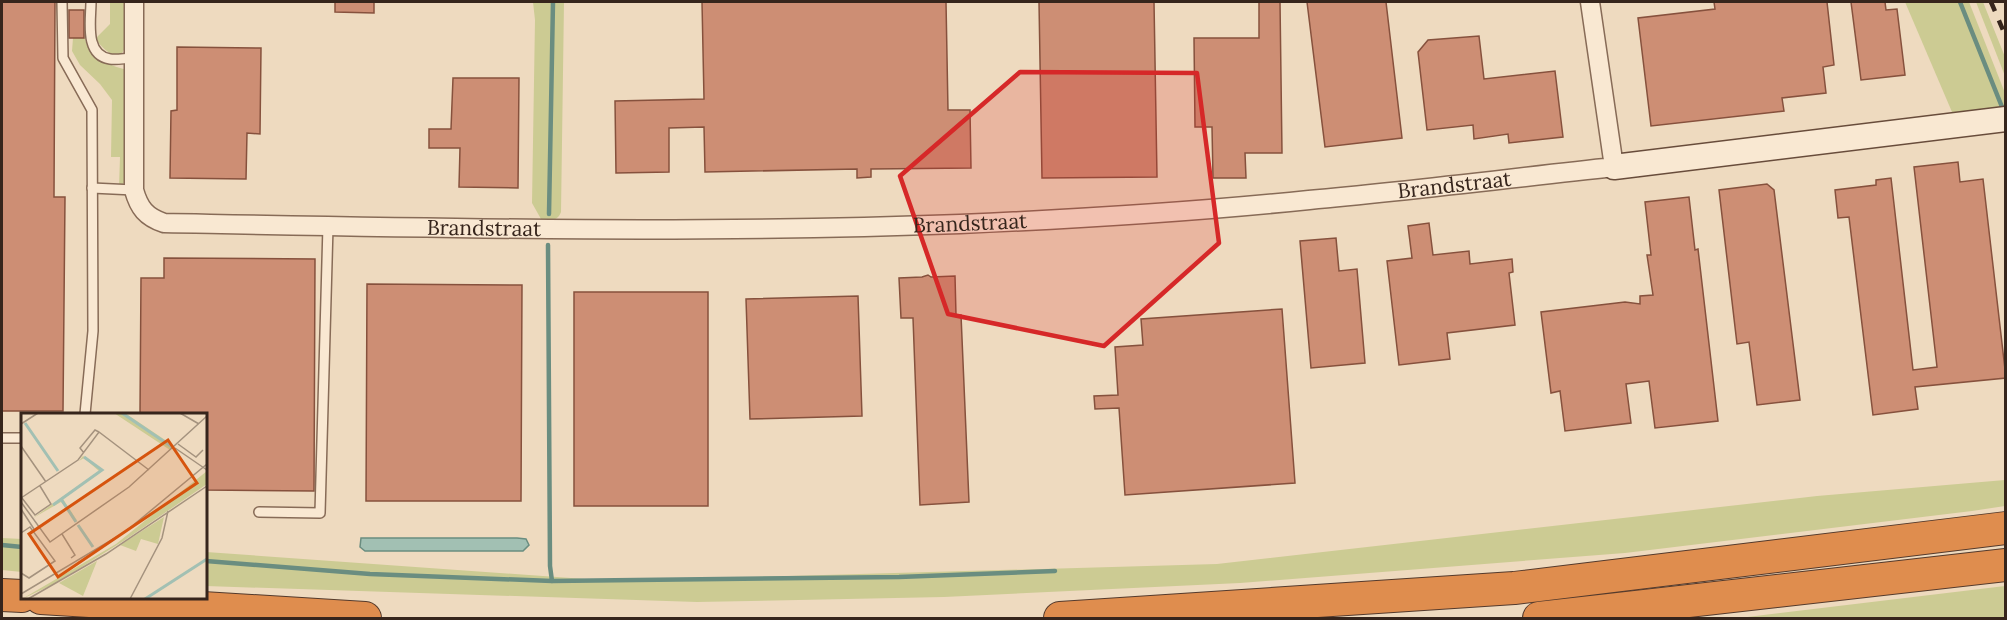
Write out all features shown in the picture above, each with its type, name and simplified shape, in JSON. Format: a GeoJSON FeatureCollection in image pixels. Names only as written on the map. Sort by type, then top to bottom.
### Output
{"type":"FeatureCollection","features":[{"type":"Feature","properties":{"kind":"highway"},"geometry":{"type":"LineString","coordinates":[[1060,618],[1514,588],[2006,528]]}},
{"type":"Feature","properties":{"kind":"highway"},"geometry":{"type":"LineString","coordinates":[[1539,618],[2006,565]]}},
{"type":"Feature","properties":{"kind":"highway"},"geometry":{"type":"LineString","coordinates":[[2,595],[21,596]]}},
{"type":"Feature","properties":{"kind":"highway"},"geometry":{"type":"LineString","coordinates":[[72,599],[365,618]]}},
{"type":"Feature","properties":{"kind":"street","name":"Brandstraat"},"geometry":{"type":"LineString","coordinates":[[134,2],[134,190],[138,204],[144,212],[164,223],[617,229],[962,224],[1307,201],[1614,167],[2006,119]]}},
{"type":"Feature","properties":{"kind":"street"},"geometry":{"type":"LineString","coordinates":[[1590,2],[1614,167]]}},
{"type":"Feature","properties":{"kind":"lane"},"geometry":{"type":"LineString","coordinates":[[62,2],[63,58],[92,110],[93,331],[85,413]]}},
{"type":"Feature","properties":{"kind":"lane"},"geometry":{"type":"LineString","coordinates":[[91,2],[91,42],[96,53],[109,59],[134,58]]}},
{"type":"Feature","properties":{"kind":"lane"},"geometry":{"type":"LineString","coordinates":[[92,188],[134,190]]}},
{"type":"Feature","properties":{"kind":"lane"},"geometry":{"type":"LineString","coordinates":[[259,512],[320,513],[328,226]]}},
{"type":"Feature","properties":{"kind":"lane"},"geometry":{"type":"LineString","coordinates":[[2,438],[21,438]]}},
{"type":"Feature","properties":{"kind":"highlighted area"},"geometry":{"type":"Polygon","coordinates":[[[1020,72],[1197,73],[1219,243],[1104,346],[948,314],[900,176],[1020,72]]]}},
{"type":"Feature","properties":{"kind":"shaded area"},"geometry":{"type":"Polygon","coordinates":[[[110,2],[128,2],[125,46],[122,53],[116,55],[107,51],[95,39],[110,24],[110,2]]]}},
{"type":"Feature","properties":{"kind":"shaded area"},"geometry":{"type":"Polygon","coordinates":[[[533,2],[564,2],[561,212],[556,219],[551,220],[541,219],[532,203],[535,20],[533,2]]]}},
{"type":"Feature","properties":{"kind":"shaded area"},"geometry":{"type":"Polygon","coordinates":[[[1905,2],[1969,2],[2005,93],[2005,112],[1952,112],[1905,2]]]}},
{"type":"Feature","properties":{"kind":"shaded area"},"geometry":{"type":"Polygon","coordinates":[[[1976,2],[1983,2],[2005,57],[2005,76],[1976,2]]]}},
{"type":"Feature","properties":{"kind":"shaded area"},"geometry":{"type":"Polygon","coordinates":[[[73,38],[85,38],[90,51],[100,60],[127,70],[125,182],[119,187],[120,157],[111,157],[112,100],[100,84],[80,65],[72,51],[73,38]]]}},
{"type":"Feature","properties":{"kind":"shaded area"},"geometry":{"type":"Polygon","coordinates":[[[2005,480],[2005,506],[1972,511],[1625,553],[1240,583],[944,597],[697,602],[207,586],[207,552],[613,581],[1217,564],[1817,496],[2005,480]]]}},
{"type":"Feature","properties":{"kind":"shaded area"},"geometry":{"type":"Polygon","coordinates":[[[2,538],[21,539],[21,572],[2,570],[2,538]]]}},
{"type":"Feature","properties":{"kind":"shaded area"},"geometry":{"type":"Polygon","coordinates":[[[361,538],[517,538],[526,539],[529,545],[523,551],[365,551],[360,547],[361,538]]]}},
{"type":"Feature","properties":{"kind":"shaded area"},"geometry":{"type":"Polygon","coordinates":[[[2005,586],[2005,618],[1739,618],[2005,586]]]}},
{"type":"Feature","properties":{"kind":"building"},"geometry":{"type":"Polygon","coordinates":[[[2,2],[55,2],[54,197],[65,197],[63,411],[2,411],[2,2]]]}},
{"type":"Feature","properties":{"kind":"building"},"geometry":{"type":"Polygon","coordinates":[[[335,2],[374,2],[374,13],[335,12],[335,2]]]}},
{"type":"Feature","properties":{"kind":"building"},"geometry":{"type":"Polygon","coordinates":[[[702,2],[946,2],[948,110],[970,110],[971,168],[871,169],[871,177],[857,178],[857,169],[705,172],[704,127],[669,128],[669,172],[616,173],[615,101],[704,99],[702,2]]]}},
{"type":"Feature","properties":{"kind":"building"},"geometry":{"type":"Polygon","coordinates":[[[1039,2],[1154,2],[1157,177],[1042,178],[1039,2]]]}},
{"type":"Feature","properties":{"kind":"building"},"geometry":{"type":"Polygon","coordinates":[[[1259,2],[1280,2],[1282,153],[1245,153],[1246,178],[1213,178],[1212,127],[1195,127],[1194,38],[1259,38],[1259,2]]]}},
{"type":"Feature","properties":{"kind":"building"},"geometry":{"type":"Polygon","coordinates":[[[1307,2],[1386,2],[1402,138],[1325,147],[1307,2]]]}},
{"type":"Feature","properties":{"kind":"building"},"geometry":{"type":"Polygon","coordinates":[[[1714,2],[1827,2],[1834,65],[1823,67],[1826,93],[1782,98],[1784,111],[1651,126],[1638,18],[1715,9],[1714,2]]]}},
{"type":"Feature","properties":{"kind":"building"},"geometry":{"type":"Polygon","coordinates":[[[1851,2],[1885,2],[1886,10],[1897,9],[1905,75],[1861,80],[1851,2]]]}},
{"type":"Feature","properties":{"kind":"building"},"geometry":{"type":"Polygon","coordinates":[[[69,10],[84,10],[84,38],[69,38],[69,10]]]}},
{"type":"Feature","properties":{"kind":"building"},"geometry":{"type":"Polygon","coordinates":[[[1479,36],[1484,79],[1555,71],[1563,137],[1509,143],[1508,134],[1474,139],[1473,125],[1427,130],[1418,52],[1428,40],[1479,36]]]}},
{"type":"Feature","properties":{"kind":"building"},"geometry":{"type":"Polygon","coordinates":[[[177,47],[261,48],[260,134],[247,133],[246,179],[170,178],[171,111],[177,110],[177,47]]]}},
{"type":"Feature","properties":{"kind":"building"},"geometry":{"type":"Polygon","coordinates":[[[453,78],[519,78],[518,188],[459,187],[460,148],[429,148],[429,129],[451,129],[453,78]]]}},
{"type":"Feature","properties":{"kind":"building"},"geometry":{"type":"Polygon","coordinates":[[[1958,162],[1960,182],[1983,179],[2006,378],[1915,387],[1918,409],[1873,415],[1849,217],[1838,218],[1835,190],[1876,185],[1876,180],[1891,178],[1913,370],[1937,367],[1914,167],[1958,162]]]}},
{"type":"Feature","properties":{"kind":"building"},"geometry":{"type":"Polygon","coordinates":[[[1767,184],[1774,190],[1800,400],[1757,405],[1749,342],[1737,344],[1719,190],[1767,184]]]}},
{"type":"Feature","properties":{"kind":"building"},"geometry":{"type":"Polygon","coordinates":[[[1689,197],[1695,250],[1698,249],[1718,421],[1655,428],[1649,381],[1626,384],[1631,423],[1565,431],[1560,391],[1551,393],[1541,312],[1625,302],[1640,304],[1640,296],[1653,295],[1647,255],[1651,255],[1645,202],[1689,197]]]}},
{"type":"Feature","properties":{"kind":"building"},"geometry":{"type":"Polygon","coordinates":[[[1429,223],[1433,255],[1469,251],[1470,264],[1512,259],[1513,272],[1509,273],[1515,325],[1447,333],[1450,359],[1399,365],[1387,261],[1412,258],[1408,226],[1429,223]]]}},
{"type":"Feature","properties":{"kind":"building"},"geometry":{"type":"Polygon","coordinates":[[[1336,238],[1339,271],[1357,269],[1365,363],[1311,368],[1300,241],[1336,238]]]}},
{"type":"Feature","properties":{"kind":"building"},"geometry":{"type":"Polygon","coordinates":[[[164,258],[315,259],[314,491],[207,490],[207,413],[140,413],[141,278],[164,278],[164,258]]]}},
{"type":"Feature","properties":{"kind":"building"},"geometry":{"type":"Polygon","coordinates":[[[928,275],[931,277],[955,276],[956,315],[961,315],[969,502],[920,505],[913,318],[901,318],[899,278],[928,275]]]}},
{"type":"Feature","properties":{"kind":"building"},"geometry":{"type":"Polygon","coordinates":[[[367,284],[522,285],[521,501],[366,501],[367,284]]]}},
{"type":"Feature","properties":{"kind":"building"},"geometry":{"type":"Polygon","coordinates":[[[574,292],[708,292],[708,506],[574,506],[574,292]]]}},
{"type":"Feature","properties":{"kind":"building"},"geometry":{"type":"Polygon","coordinates":[[[858,296],[862,416],[750,419],[746,299],[858,296]]]}},
{"type":"Feature","properties":{"kind":"building"},"geometry":{"type":"Polygon","coordinates":[[[1282,309],[1295,483],[1125,495],[1119,408],[1095,409],[1094,396],[1118,395],[1115,347],[1143,345],[1141,319],[1282,309]]]}},
{"type":"Feature","properties":{"kind":"waterway"},"geometry":{"type":"LineString","coordinates":[[549,214],[553,2]]}},
{"type":"Feature","properties":{"kind":"waterway"},"geometry":{"type":"LineString","coordinates":[[1960,2],[2002,107]]}},
{"type":"Feature","properties":{"kind":"waterway"},"geometry":{"type":"LineString","coordinates":[[207,561],[370,574],[552,581],[550,566],[548,245]]}},
{"type":"Feature","properties":{"kind":"waterway"},"geometry":{"type":"LineString","coordinates":[[2,545],[21,547]]}},
{"type":"Feature","properties":{"kind":"waterway"},"geometry":{"type":"LineString","coordinates":[[552,581],[899,577],[1055,571]]}},
{"type":"Feature","properties":{"kind":"railway"},"geometry":{"type":"LineString","coordinates":[[1991,2],[2006,37]]}}]}
